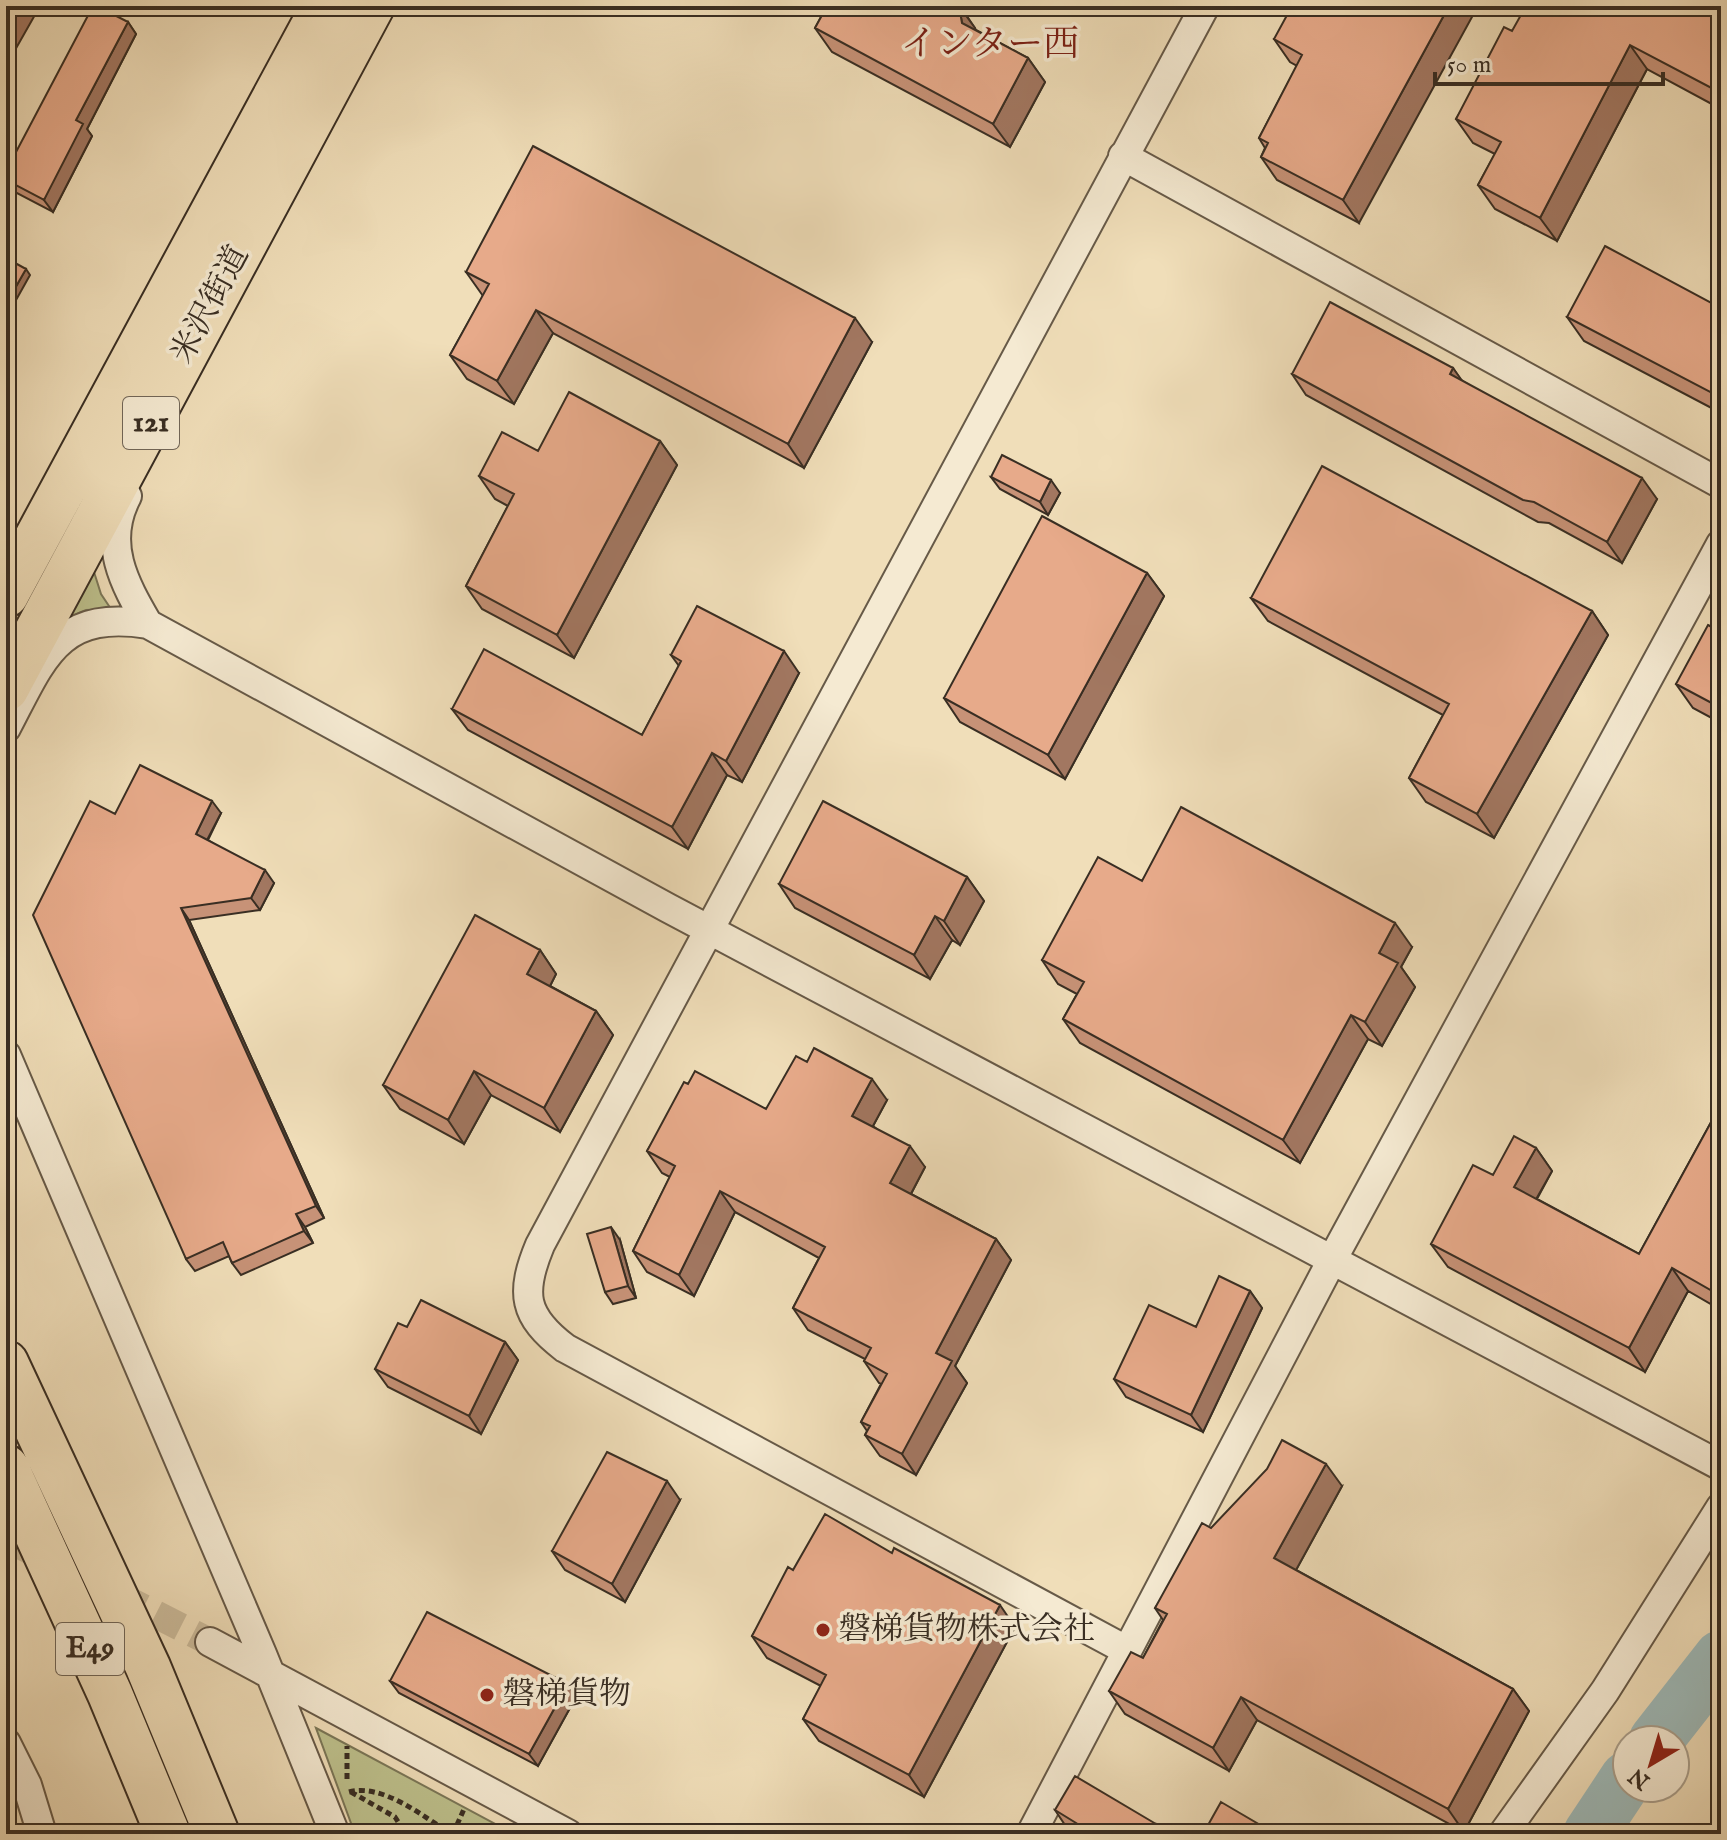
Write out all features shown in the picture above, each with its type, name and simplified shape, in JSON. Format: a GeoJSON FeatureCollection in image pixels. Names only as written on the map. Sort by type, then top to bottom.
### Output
{"type":"FeatureCollection","features":[{"type":"Feature","properties":{"kind":"highway"},"geometry":{"type":"LineString","coordinates":[[125,373],[145,309],[231,140],[289,6]]}},
{"type":"Feature","properties":{"kind":"highway","name":"米沢街道"},"geometry":{"type":"LineString","coordinates":[[6,595],[324,6]]}},
{"type":"Feature","properties":{"kind":"highway","name":"米沢街道"},"geometry":{"type":"LineString","coordinates":[[6,689],[372,6]]}},
{"type":"Feature","properties":{"kind":"highway"},"geometry":{"type":"LineString","coordinates":[[6,1342],[57,1469]]}},
{"type":"Feature","properties":{"kind":"highway","name":"E49"},"geometry":{"type":"LineString","coordinates":[[6,1363],[148,1667],[217,1834]]}},
{"type":"Feature","properties":{"kind":"highway","name":"E49"},"geometry":{"type":"LineString","coordinates":[[6,1467],[110,1694],[168,1834]]}},
{"type":"Feature","properties":{"kind":"street"},"geometry":{"type":"LineString","coordinates":[[1126,1650],[565,1348],[535,1318],[527,1304],[527,1292],[536,1254],[1205,6]]}},
{"type":"Feature","properties":{"kind":"street"},"geometry":{"type":"LineString","coordinates":[[1123,156],[1721,484]]}},
{"type":"Feature","properties":{"kind":"street"},"geometry":{"type":"LineString","coordinates":[[148,624],[128,589],[114,547],[122,505],[148,456],[150,425]]}},
{"type":"Feature","properties":{"kind":"street"},"geometry":{"type":"LineString","coordinates":[[1031,1834],[1332,1260],[1721,544]]}},
{"type":"Feature","properties":{"kind":"street"},"geometry":{"type":"LineString","coordinates":[[6,728],[45,657],[62,636],[111,621],[148,624],[710,930],[1721,1466]]}},
{"type":"Feature","properties":{"kind":"street"},"geometry":{"type":"LineString","coordinates":[[6,1055],[270,1673],[335,1834]]}},
{"type":"Feature","properties":{"kind":"street"},"geometry":{"type":"LineString","coordinates":[[1503,1834],[1605,1691],[1721,1507]]}},
{"type":"Feature","properties":{"kind":"street"},"geometry":{"type":"LineString","coordinates":[[210,1642],[568,1834]]}},
{"type":"Feature","properties":{"kind":"street"},"geometry":{"type":"LineString","coordinates":[[6,1743],[27,1785],[42,1834]]}},
{"type":"Feature","properties":{"kind":"path"},"geometry":{"type":"LineString","coordinates":[[348,1737],[348,1790],[352,1802]]}},
{"type":"Feature","properties":{"kind":"path"},"geometry":{"type":"LineString","coordinates":[[348,1790],[395,1817],[406,1834]]}},
{"type":"Feature","properties":{"kind":"path"},"geometry":{"type":"LineString","coordinates":[[348,1790],[394,1799],[452,1834],[467,1801]]}},
{"type":"Feature","properties":{"kind":"green space"},"geometry":{"type":"Polygon","coordinates":[[[94,572],[101,594],[111,609],[86,610],[55,623],[94,572]]]}},
{"type":"Feature","properties":{"kind":"green space"},"geometry":{"type":"Polygon","coordinates":[[[316,1728],[514,1834],[355,1834],[316,1728]]]}},
{"type":"Feature","properties":{"kind":"building"},"geometry":{"type":"Polygon","coordinates":[[[6,6],[17,6],[6,25],[6,6]]]}},
{"type":"Feature","properties":{"kind":"building"},"geometry":{"type":"Polygon","coordinates":[[[93,6],[128,22],[76,120],[83,124],[44,200],[6,180],[6,171],[93,6]]]}},
{"type":"Feature","properties":{"kind":"building"},"geometry":{"type":"Polygon","coordinates":[[[827,6],[959,6],[962,23],[1028,58],[993,124],[815,28],[827,6]]]}},
{"type":"Feature","properties":{"kind":"building"},"geometry":{"type":"Polygon","coordinates":[[[1292,6],[1330,6],[1336,10],[1338,6],[1449,6],[1343,200],[1261,157],[1268,143],[1259,138],[1302,55],[1274,39],[1292,6]]]}},
{"type":"Feature","properties":{"kind":"building"},"geometry":{"type":"Polygon","coordinates":[[[1526,6],[1721,6],[1721,93],[1630,45],[1540,218],[1478,185],[1501,142],[1456,119],[1504,27],[1512,31],[1526,6]]]}},
{"type":"Feature","properties":{"kind":"building"},"geometry":{"type":"Polygon","coordinates":[[[533,146],[855,318],[788,444],[536,310],[497,381],[450,355],[489,284],[466,272],[533,146]]]}},
{"type":"Feature","properties":{"kind":"building"},"geometry":{"type":"Polygon","coordinates":[[[1605,246],[1721,308],[1721,375],[1712,393],[1567,317],[1605,246]]]}},
{"type":"Feature","properties":{"kind":"building"},"geometry":{"type":"Polygon","coordinates":[[[6,258],[26,269],[6,304],[6,258]]]}},
{"type":"Feature","properties":{"kind":"building"},"geometry":{"type":"Polygon","coordinates":[[[1330,302],[1453,368],[1450,374],[1642,478],[1607,542],[1534,502],[1523,500],[1292,374],[1330,302]]]}},
{"type":"Feature","properties":{"kind":"building"},"geometry":{"type":"Polygon","coordinates":[[[569,392],[660,441],[557,635],[466,586],[514,494],[479,476],[502,432],[538,451],[569,392]]]}},
{"type":"Feature","properties":{"kind":"building"},"geometry":{"type":"Polygon","coordinates":[[[1002,455],[1051,480],[1040,502],[991,477],[1002,455]]]}},
{"type":"Feature","properties":{"kind":"building"},"geometry":{"type":"Polygon","coordinates":[[[1322,466],[1592,611],[1477,814],[1409,778],[1449,704],[1251,598],[1322,466]]]}},
{"type":"Feature","properties":{"kind":"building"},"geometry":{"type":"Polygon","coordinates":[[[1042,516],[1147,573],[1048,755],[944,698],[1042,516]]]}},
{"type":"Feature","properties":{"kind":"building"},"geometry":{"type":"Polygon","coordinates":[[[697,606],[784,651],[726,761],[712,753],[672,827],[452,709],[484,649],[642,735],[681,661],[671,655],[697,606]]]}},
{"type":"Feature","properties":{"kind":"building"},"geometry":{"type":"Polygon","coordinates":[[[1708,625],[1721,632],[1721,708],[1676,684],[1708,625]]]}},
{"type":"Feature","properties":{"kind":"building"},"geometry":{"type":"Polygon","coordinates":[[[140,765],[212,801],[196,834],[265,870],[251,898],[181,908],[316,1206],[296,1214],[304,1231],[232,1263],[223,1242],[186,1259],[33,915],[90,801],[115,814],[140,765]]]}},
{"type":"Feature","properties":{"kind":"building"},"geometry":{"type":"Polygon","coordinates":[[[823,801],[967,877],[944,921],[935,916],[914,955],[779,884],[823,801]]]}},
{"type":"Feature","properties":{"kind":"building"},"geometry":{"type":"Polygon","coordinates":[[[1181,807],[1395,923],[1379,953],[1398,963],[1365,1022],[1351,1015],[1283,1140],[1063,1019],[1084,982],[1042,960],[1098,857],[1142,881],[1181,807]]]}},
{"type":"Feature","properties":{"kind":"building"},"geometry":{"type":"Polygon","coordinates":[[[475,915],[540,950],[527,974],[596,1011],[544,1108],[474,1071],[448,1120],[383,1085],[475,915]]]}},
{"type":"Feature","properties":{"kind":"building"},"geometry":{"type":"Polygon","coordinates":[[[814,1048],[872,1079],[852,1116],[910,1146],[890,1183],[996,1239],[936,1353],[952,1361],[902,1454],[865,1435],[870,1426],[861,1422],[887,1374],[864,1361],[871,1348],[793,1308],[825,1247],[720,1191],[679,1275],[633,1251],[675,1166],[647,1151],[684,1082],[688,1084],[695,1071],[766,1109],[796,1056],[807,1062],[814,1048]]]}},
{"type":"Feature","properties":{"kind":"building"},"geometry":{"type":"Polygon","coordinates":[[[1721,1104],[1721,1296],[1672,1268],[1629,1348],[1431,1244],[1473,1165],[1493,1175],[1514,1136],[1536,1148],[1514,1187],[1639,1254],[1721,1104]]]}},
{"type":"Feature","properties":{"kind":"building"},"geometry":{"type":"Polygon","coordinates":[[[611,1227],[628,1286],[605,1292],[587,1234],[611,1227]]]}},
{"type":"Feature","properties":{"kind":"building"},"geometry":{"type":"Polygon","coordinates":[[[1219,1276],[1250,1291],[1191,1415],[1114,1379],[1149,1305],[1196,1327],[1219,1276]]]}},
{"type":"Feature","properties":{"kind":"building"},"geometry":{"type":"Polygon","coordinates":[[[421,1300],[505,1342],[469,1416],[375,1369],[398,1323],[407,1327],[421,1300]]]}},
{"type":"Feature","properties":{"kind":"building"},"geometry":{"type":"Polygon","coordinates":[[[1282,1440],[1326,1464],[1274,1558],[1513,1689],[1448,1809],[1241,1697],[1213,1748],[1109,1691],[1131,1652],[1143,1658],[1167,1614],[1155,1608],[1202,1523],[1211,1528],[1267,1469],[1282,1440]]]}},
{"type":"Feature","properties":{"kind":"building"},"geometry":{"type":"Polygon","coordinates":[[[607,1452],[667,1481],[612,1584],[552,1551],[607,1452]]]}},
{"type":"Feature","properties":{"kind":"building"},"geometry":{"type":"Polygon","coordinates":[[[825,1514],[892,1553],[894,1548],[1000,1605],[909,1775],[803,1719],[826,1675],[752,1636],[788,1567],[793,1570],[825,1514]]]}},
{"type":"Feature","properties":{"kind":"building","name":"磐梯貨物"},"geometry":{"type":"Polygon","coordinates":[[[427,1612],[568,1684],[529,1754],[390,1681],[427,1612]]]}},
{"type":"Feature","properties":{"kind":"building"},"geometry":{"type":"Polygon","coordinates":[[[1075,1776],[1156,1824],[1150,1834],[1094,1834],[1055,1810],[1075,1776]]]}},
{"type":"Feature","properties":{"kind":"building"},"geometry":{"type":"Polygon","coordinates":[[[1221,1802],[1274,1833],[1203,1834],[1221,1802]]]}},
{"type":"Feature","properties":{"kind":"waterway"},"geometry":{"type":"LineString","coordinates":[[1669,1724],[1721,1657]]}},
{"type":"Feature","properties":{"kind":"waterway"},"geometry":{"type":"LineString","coordinates":[[1590,1834],[1611,1802]]}},
{"type":"Feature","properties":{"kind":"tunnel"},"geometry":{"type":"LineString","coordinates":[[6,1538],[210,1642]]}},
{"type":"Feature","properties":{"kind":"place","name":"磐梯貨物株式会社"},"geometry":{"type":"Point","coordinates":[823,1630]}},
{"type":"Feature","properties":{"kind":"place","name":"磐梯貨物"},"geometry":{"type":"Point","coordinates":[487,1695]}},
{"type":"Feature","properties":{"kind":"district","name":"インター西"},"geometry":{"type":"Point","coordinates":[990,45]}}]}
